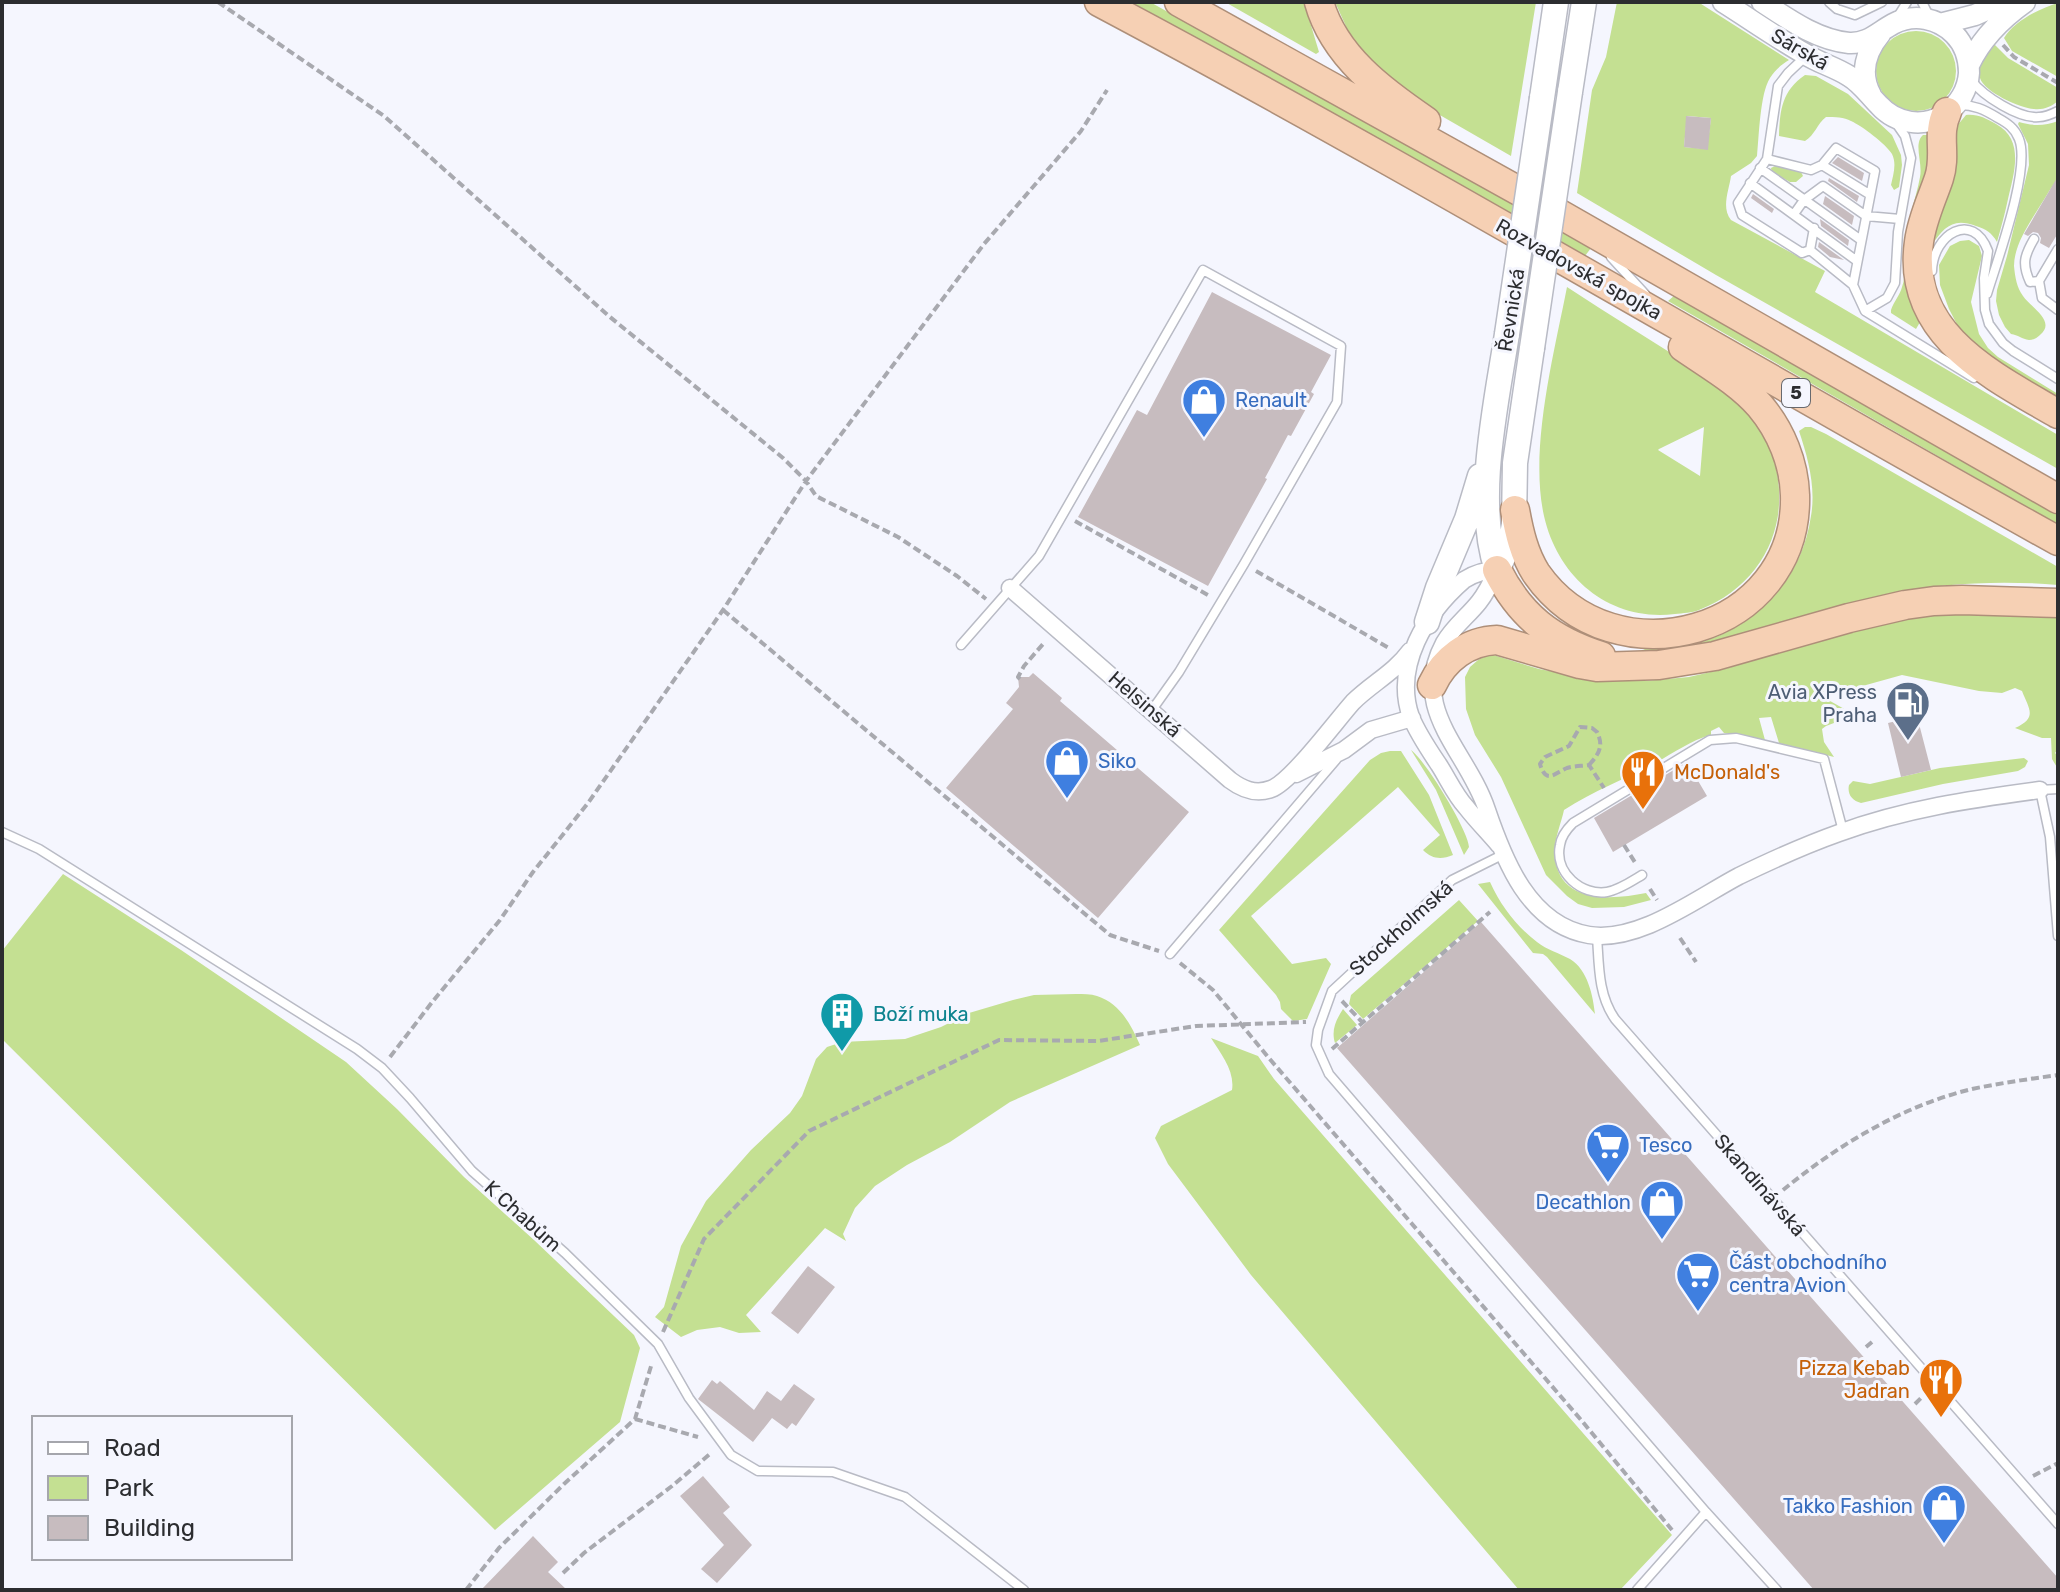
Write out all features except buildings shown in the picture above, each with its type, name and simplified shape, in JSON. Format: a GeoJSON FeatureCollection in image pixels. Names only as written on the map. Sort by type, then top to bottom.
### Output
{"type":"FeatureCollection","features":[{"type":"Feature","properties":{"kind":"highway","name":"Rozvadovská spojka"},"geometry":{"type":"LineString","coordinates":[[1099,2],[1535,244],[1585,267],[1667,319],[2058,541]]}},
{"type":"Feature","properties":{"kind":"highway","name":"Rozvadovská spojka"},"geometry":{"type":"LineString","coordinates":[[1179,2],[1586,229],[1668,282],[2058,499]]}},
{"type":"Feature","properties":{"kind":"highway"},"geometry":{"type":"LineString","coordinates":[[1319,2],[1322,16],[1335,38],[1377,86],[1551,209]]}},
{"type":"Feature","properties":{"kind":"highway"},"geometry":{"type":"LineString","coordinates":[[1951,109],[1941,130],[1942,167],[1920,231],[1918,255],[1923,298],[1938,325],[1977,372],[1991,374],[2048,408]]}},
{"type":"Feature","properties":{"kind":"highway"},"geometry":{"type":"LineString","coordinates":[[1515,510],[1523,545],[1536,572],[1544,583],[1579,613],[1619,631],[1665,634],[1716,621],[1752,597],[1779,563],[1794,522],[1793,473],[1786,450],[1769,418],[1751,397],[1535,244]]}},
{"type":"Feature","properties":{"kind":"highway"},"geometry":{"type":"LineString","coordinates":[[1497,570],[1518,573],[1544,583]]}},
{"type":"Feature","properties":{"kind":"highway"},"geometry":{"type":"LineString","coordinates":[[1497,570],[1520,608],[1544,629],[1585,651],[1630,665]]}},
{"type":"Feature","properties":{"kind":"highway"},"geometry":{"type":"LineString","coordinates":[[1432,685],[1442,667],[1454,657],[1468,647],[1489,641],[1506,642],[1539,654],[1597,667],[1678,663],[1919,603],[1975,600],[2058,603]]}},
{"type":"Feature","properties":{"kind":"main road","name":"Řevnická"},"geometry":{"type":"LineString","coordinates":[[1497,570],[1488,534],[1489,447],[1556,2]]}},
{"type":"Feature","properties":{"kind":"main road","name":"Řevnická"},"geometry":{"type":"LineString","coordinates":[[1497,570],[1510,543],[1514,525],[1515,463],[1570,92],[1586,9]]}},
{"type":"Feature","properties":{"kind":"main road"},"geometry":{"type":"LineString","coordinates":[[1422,632],[1467,519],[1489,447]]}},
{"type":"Feature","properties":{"kind":"street","name":"Sárská"},"geometry":{"type":"LineString","coordinates":[[1723,2],[1807,56],[1852,78],[1880,106],[1906,122],[1931,120],[1951,109]]}},
{"type":"Feature","properties":{"kind":"street","name":"Sárská"},"geometry":{"type":"LineString","coordinates":[[1762,2],[1800,26],[1838,42],[1854,43],[1863,42],[1913,18],[1975,15],[2004,2]]}},
{"type":"Feature","properties":{"kind":"street"},"geometry":{"type":"LineString","coordinates":[[1951,109],[1965,90],[1976,49],[1989,33],[2025,2]]}},
{"type":"Feature","properties":{"kind":"street"},"geometry":{"type":"LineString","coordinates":[[1931,15],[1960,41],[1968,58],[1969,70]]}},
{"type":"Feature","properties":{"kind":"street"},"geometry":{"type":"LineString","coordinates":[[1880,106],[1868,89],[1864,72],[1868,53],[1887,28]]}},
{"type":"Feature","properties":{"kind":"street"},"geometry":{"type":"LineString","coordinates":[[1501,850],[1464,806],[1421,737],[1412,718],[1406,688],[1406,674],[1422,632],[1464,580],[1480,571],[1497,570],[1478,603],[1443,646],[1435,664],[1432,685],[1437,713],[1481,792],[1501,850],[1526,895],[1568,928],[1597,936],[1623,932],[1666,917],[1739,877],[1803,846],[1843,831],[1968,799],[2040,790]]}},
{"type":"Feature","properties":{"kind":"street","name":"Helsinská"},"geometry":{"type":"LineString","coordinates":[[1010,588],[1239,786],[1249,791],[1269,790],[1344,750],[1371,730],[1412,718]]}},
{"type":"Feature","properties":{"kind":"street","name":"Helsinská"},"geometry":{"type":"LineString","coordinates":[[1287,778],[1363,691],[1398,664],[1422,632]]}},
{"type":"Feature","properties":{"kind":"lane"},"geometry":{"type":"LineString","coordinates":[[1829,2],[1837,9],[1855,15],[1882,2]]}},
{"type":"Feature","properties":{"kind":"lane"},"geometry":{"type":"LineString","coordinates":[[1887,28],[1907,2]]}},
{"type":"Feature","properties":{"kind":"lane"},"geometry":{"type":"LineString","coordinates":[[1807,56],[1778,86],[1767,159],[1738,203],[1742,215],[1802,253],[1810,250]]}},
{"type":"Feature","properties":{"kind":"lane"},"geometry":{"type":"LineString","coordinates":[[1969,70],[1972,82],[1980,91],[2013,111],[2035,117],[2058,111]]}},
{"type":"Feature","properties":{"kind":"lane"},"geometry":{"type":"LineString","coordinates":[[1951,109],[1964,105],[1977,107],[2006,123],[2016,133],[2022,150],[2022,169],[1985,302]]}},
{"type":"Feature","properties":{"kind":"lane"},"geometry":{"type":"LineString","coordinates":[[1865,311],[1887,298],[1895,283],[1895,256],[1911,158],[1905,136],[1880,106]]}},
{"type":"Feature","properties":{"kind":"lane"},"geometry":{"type":"LineString","coordinates":[[1767,159],[1811,170],[1822,165],[1836,148],[1875,171],[1853,285]]}},
{"type":"Feature","properties":{"kind":"lane"},"geometry":{"type":"LineString","coordinates":[[1822,165],[1869,194]]}},
{"type":"Feature","properties":{"kind":"lane"},"geometry":{"type":"LineString","coordinates":[[1760,168],[1861,240]]}},
{"type":"Feature","properties":{"kind":"lane"},"geometry":{"type":"LineString","coordinates":[[1750,183],[1857,261]]}},
{"type":"Feature","properties":{"kind":"lane"},"geometry":{"type":"LineString","coordinates":[[1794,214],[1804,200],[1823,186],[1866,216],[1900,219]]}},
{"type":"Feature","properties":{"kind":"lane"},"geometry":{"type":"LineString","coordinates":[[1810,250],[1814,228]]}},
{"type":"Feature","properties":{"kind":"lane","name":"5"},"geometry":{"type":"LineString","coordinates":[[1586,229],[1667,319]]}},
{"type":"Feature","properties":{"kind":"lane"},"geometry":{"type":"LineString","coordinates":[[1933,284],[1932,261],[1946,237],[1959,230],[1981,238],[1988,251],[1984,278],[1989,324],[2013,351],[2058,379]]}},
{"type":"Feature","properties":{"kind":"lane"},"geometry":{"type":"LineString","coordinates":[[2034,239],[2025,254],[2025,270],[2030,282],[2039,281]]}},
{"type":"Feature","properties":{"kind":"lane"},"geometry":{"type":"LineString","coordinates":[[2058,249],[2039,281],[2042,298],[2058,310]]}},
{"type":"Feature","properties":{"kind":"lane"},"geometry":{"type":"LineString","coordinates":[[1810,250],[1853,285],[1865,311],[1977,372]]}},
{"type":"Feature","properties":{"kind":"lane"},"geometry":{"type":"LineString","coordinates":[[961,645],[1039,556],[1203,270],[1341,346],[1337,402],[1236,578],[1152,710]]}},
{"type":"Feature","properties":{"kind":"lane"},"geometry":{"type":"LineString","coordinates":[[1613,272],[1641,277]]}},
{"type":"Feature","properties":{"kind":"lane"},"geometry":{"type":"LineString","coordinates":[[1941,311],[1977,372]]}},
{"type":"Feature","properties":{"kind":"lane"},"geometry":{"type":"LineString","coordinates":[[1994,389],[2048,408]]}},
{"type":"Feature","properties":{"kind":"lane"},"geometry":{"type":"LineString","coordinates":[[1641,872],[1612,891],[1597,892],[1582,888],[1570,879],[1562,866],[1559,850],[1562,839],[1573,823],[1710,740],[1736,738],[1824,759],[1843,831]]}},
{"type":"Feature","properties":{"kind":"lane"},"geometry":{"type":"LineString","coordinates":[[1170,954],[1344,750]]}},
{"type":"Feature","properties":{"kind":"lane"},"geometry":{"type":"LineString","coordinates":[[2058,789],[2040,790],[2050,837],[2058,936]]}},
{"type":"Feature","properties":{"kind":"lane","name":"K Chabům"},"geometry":{"type":"LineString","coordinates":[[2,832],[39,849],[357,1049],[382,1068],[472,1171],[565,1253],[658,1344],[689,1398],[731,1455],[758,1471],[833,1472],[905,1497],[1024,1590]]}},
{"type":"Feature","properties":{"kind":"lane","name":"Stockholmská"},"geometry":{"type":"LineString","coordinates":[[1320,1022],[1332,991],[1452,880],[1501,850]]}},
{"type":"Feature","properties":{"kind":"lane","name":"Skandinávská"},"geometry":{"type":"LineString","coordinates":[[1597,936],[1600,982],[1605,1003],[1615,1019],[2058,1524]]}},
{"type":"Feature","properties":{"kind":"lane"},"geometry":{"type":"LineString","coordinates":[[1320,1022],[1316,1045],[1329,1074],[1706,1512],[1777,1590]]}},
{"type":"Feature","properties":{"kind":"lane"},"geometry":{"type":"LineString","coordinates":[[1637,1590],[1706,1512]]}},
{"type":"Feature","properties":{"kind":"path"},"geometry":{"type":"LineString","coordinates":[[218,2],[384,116],[610,317],[783,458],[816,496],[898,537],[957,576],[995,606]]}},
{"type":"Feature","properties":{"kind":"path"},"geometry":{"type":"LineString","coordinates":[[1998,40],[2014,57],[2058,83]]}},
{"type":"Feature","properties":{"kind":"path"},"geometry":{"type":"LineString","coordinates":[[382,1068],[588,803],[723,610],[806,481],[984,244],[1081,131],[1107,90]]}},
{"type":"Feature","properties":{"kind":"path"},"geometry":{"type":"LineString","coordinates":[[1073,520],[1208,595]]}},
{"type":"Feature","properties":{"kind":"path"},"geometry":{"type":"LineString","coordinates":[[1253,569],[1389,648]]}},
{"type":"Feature","properties":{"kind":"path"},"geometry":{"type":"LineString","coordinates":[[723,610],[1110,935],[1170,954],[1213,990],[1681,1541]]}},
{"type":"Feature","properties":{"kind":"path"},"geometry":{"type":"LineString","coordinates":[[1020,679],[1018,677],[1024,666],[1043,644]]}},
{"type":"Feature","properties":{"kind":"path"},"geometry":{"type":"LineString","coordinates":[[1580,727],[1588,727],[1597,732],[1601,746],[1599,754],[1589,765],[1568,768],[1558,775],[1549,776],[1540,764],[1545,757],[1569,746],[1580,727]]}},
{"type":"Feature","properties":{"kind":"path"},"geometry":{"type":"LineString","coordinates":[[1589,765],[1604,788]]}},
{"type":"Feature","properties":{"kind":"path"},"geometry":{"type":"LineString","coordinates":[[1624,845],[1641,872]]}},
{"type":"Feature","properties":{"kind":"path"},"geometry":{"type":"LineString","coordinates":[[1650,889],[1657,900]]}},
{"type":"Feature","properties":{"kind":"path"},"geometry":{"type":"LineString","coordinates":[[1335,1046],[1490,912]]}},
{"type":"Feature","properties":{"kind":"path"},"geometry":{"type":"LineString","coordinates":[[1680,938],[1696,962]]}},
{"type":"Feature","properties":{"kind":"path"},"geometry":{"type":"LineString","coordinates":[[1332,991],[1363,1023]]}},
{"type":"Feature","properties":{"kind":"path"},"geometry":{"type":"LineString","coordinates":[[466,1590],[499,1548],[635,1419],[658,1344],[704,1239],[809,1131],[999,1040],[1098,1041],[1196,1026],[1320,1022]]}},
{"type":"Feature","properties":{"kind":"path"},"geometry":{"type":"LineString","coordinates":[[1783,1190],[1852,1141],[1927,1104],[1972,1089],[2058,1075]]}},
{"type":"Feature","properties":{"kind":"path"},"geometry":{"type":"LineString","coordinates":[[1866,1347],[1872,1342]]}},
{"type":"Feature","properties":{"kind":"path"},"geometry":{"type":"LineString","coordinates":[[1915,1404],[1921,1398]]}},
{"type":"Feature","properties":{"kind":"path"},"geometry":{"type":"LineString","coordinates":[[635,1419],[722,1443]]}},
{"type":"Feature","properties":{"kind":"path"},"geometry":{"type":"LineString","coordinates":[[563,1573],[722,1443]]}},
{"type":"Feature","properties":{"kind":"path"},"geometry":{"type":"LineString","coordinates":[[2033,1476],[2058,1463]]}},
{"type":"Feature","properties":{"kind":"green space"},"geometry":{"type":"Polygon","coordinates":[[[1131,2],[1150,2],[1591,248],[1585,256],[1131,2]]]}},
{"type":"Feature","properties":{"kind":"green space"},"geometry":{"type":"Polygon","coordinates":[[[1225,2],[1304,2],[1319,52],[1316,54],[1225,2]]]}},
{"type":"Feature","properties":{"kind":"green space"},"geometry":{"type":"Polygon","coordinates":[[[1335,2],[1536,2],[1511,156],[1412,99],[1354,44],[1335,2]]]}},
{"type":"Feature","properties":{"kind":"green space"},"geometry":{"type":"Polygon","coordinates":[[[1617,2],[1698,2],[1789,60],[1776,70],[1767,85],[1757,156],[1731,176],[1726,204],[1731,220],[1825,271],[1815,292],[2058,435],[2058,469],[1577,193],[1592,90],[1606,57],[1617,2]],[[1687,116],[1684,147],[1707,149],[1711,118],[1687,116]]]}},
{"type":"Feature","properties":{"kind":"green space"},"geometry":{"type":"Polygon","coordinates":[[[2058,3],[2058,77],[2012,51],[2004,38],[2028,16],[2058,3]]]}},
{"type":"Feature","properties":{"kind":"green space"},"geometry":{"type":"Polygon","coordinates":[[[1916,31],[1931,34],[1944,43],[1953,56],[1956,71],[1953,86],[1944,99],[1931,108],[1916,111],[1901,108],[1888,99],[1879,86],[1876,71],[1879,56],[1888,43],[1901,34],[1916,31]]]}},
{"type":"Feature","properties":{"kind":"green space"},"geometry":{"type":"Polygon","coordinates":[[[1992,42],[2008,58],[2058,88],[2058,101],[2044,108],[2028,108],[1988,89],[1980,78],[1979,69],[1992,42]]]}},
{"type":"Feature","properties":{"kind":"green space"},"geometry":{"type":"Polygon","coordinates":[[[1805,75],[1816,76],[1848,94],[1892,135],[1901,155],[1899,187],[1894,190],[1891,185],[1894,162],[1889,150],[1848,120],[1826,117],[1805,141],[1779,136],[1784,101],[1791,87],[1805,75]]]}},
{"type":"Feature","properties":{"kind":"green space"},"geometry":{"type":"Polygon","coordinates":[[[1966,115],[1996,124],[2011,139],[2014,148],[2014,168],[1997,242],[1983,228],[1955,223],[1945,229],[1931,246],[1956,127],[1966,115]]]}},
{"type":"Feature","properties":{"kind":"green space"},"geometry":{"type":"Polygon","coordinates":[[[2058,121],[2058,177],[2026,228],[2015,257],[2014,270],[2019,289],[2046,325],[2040,335],[2029,340],[2011,334],[2005,327],[1996,301],[2029,165],[2028,144],[2018,124],[2043,125],[2058,121]]]}},
{"type":"Feature","properties":{"kind":"green space"},"geometry":{"type":"Polygon","coordinates":[[[1923,135],[1932,138],[1923,317],[1916,329],[1891,310],[1903,282],[1906,235],[1921,172],[1918,149],[1923,135]]]}},
{"type":"Feature","properties":{"kind":"green space"},"geometry":{"type":"Polygon","coordinates":[[[1775,166],[1801,172],[1803,176],[1796,182],[1790,182],[1772,172],[1771,168],[1775,166]]]}},
{"type":"Feature","properties":{"kind":"green space"},"geometry":{"type":"Polygon","coordinates":[[[1969,240],[1979,246],[1982,256],[1971,302],[1979,334],[1998,357],[2058,394],[2058,406],[1965,340],[1940,285],[1939,265],[1950,246],[1969,240]]]}},
{"type":"Feature","properties":{"kind":"green space"},"geometry":{"type":"Polygon","coordinates":[[[1567,287],[1731,393],[1750,415],[1773,456],[1779,487],[1779,510],[1766,552],[1755,570],[1739,586],[1699,610],[1651,615],[1609,603],[1574,576],[1551,538],[1544,516],[1539,461],[1545,402],[1567,287]],[[1704,427],[1658,450],[1700,476],[1704,427]]]}},
{"type":"Feature","properties":{"kind":"green space"},"geometry":{"type":"Polygon","coordinates":[[[1675,295],[2058,513],[2058,525],[1668,301],[1675,295]]]}},
{"type":"Feature","properties":{"kind":"green space"},"geometry":{"type":"Polygon","coordinates":[[[1805,427],[1826,434],[2058,567],[2058,585],[1972,584],[1908,590],[1734,639],[1644,653],[1645,649],[1675,648],[1704,641],[1730,630],[1754,615],[1775,595],[1792,572],[1804,546],[1812,505],[1810,473],[1799,431],[1805,427]]]}},
{"type":"Feature","properties":{"kind":"green space"},"geometry":{"type":"Polygon","coordinates":[[[1957,609],[2058,612],[2058,749],[2055,753],[2058,769],[2052,759],[2051,738],[2042,738],[2015,728],[2027,721],[2030,712],[2022,691],[2015,688],[2002,693],[1979,691],[1902,675],[1823,697],[1855,715],[1822,729],[1824,742],[1834,757],[1779,743],[1771,717],[1759,718],[1765,740],[1724,733],[1719,727],[1711,731],[1711,735],[1690,743],[1564,810],[1555,854],[1558,870],[1565,882],[1588,895],[1617,897],[1646,893],[1651,900],[1624,907],[1592,908],[1578,904],[1546,875],[1501,777],[1475,735],[1466,709],[1465,677],[1470,667],[1490,654],[1539,669],[1586,678],[1645,681],[1689,677],[1885,621],[1957,609]]]}},
{"type":"Feature","properties":{"kind":"green space"},"geometry":{"type":"Polygon","coordinates":[[[1411,750],[1436,781],[1462,826],[1469,847],[1464,855],[1436,790],[1411,750]]]}},
{"type":"Feature","properties":{"kind":"green space"},"geometry":{"type":"Polygon","coordinates":[[[1390,751],[1401,751],[1429,795],[1453,855],[1437,858],[1423,850],[1440,835],[1398,787],[1251,916],[1292,964],[1326,958],[1331,964],[1307,1019],[1293,1021],[1281,1009],[1276,995],[1219,930],[1370,760],[1390,751]]]}},
{"type":"Feature","properties":{"kind":"green space"},"geometry":{"type":"Polygon","coordinates":[[[2024,758],[2028,761],[2018,771],[1861,803],[1853,799],[1849,791],[1853,781],[1870,784],[1940,768],[2024,758]]]}},
{"type":"Feature","properties":{"kind":"green space"},"geometry":{"type":"Polygon","coordinates":[[[63,874],[346,1062],[634,1335],[640,1348],[620,1422],[495,1530],[2,1039],[2,951],[63,874]]]}},
{"type":"Feature","properties":{"kind":"green space"},"geometry":{"type":"Polygon","coordinates":[[[1490,882],[1504,907],[1522,929],[1541,945],[1570,959],[1581,970],[1591,992],[1595,1014],[1547,957],[1533,953],[1478,884],[1490,882]]]}},
{"type":"Feature","properties":{"kind":"green space"},"geometry":{"type":"Polygon","coordinates":[[[1459,900],[1478,921],[1363,1019],[1349,1004],[1351,995],[1459,900]]]}},
{"type":"Feature","properties":{"kind":"green space"},"geometry":{"type":"Polygon","coordinates":[[[1034,995],[1095,995],[1112,1004],[1129,1023],[1140,1045],[1010,1102],[875,1186],[855,1208],[843,1234],[846,1241],[825,1228],[746,1315],[761,1332],[739,1333],[720,1327],[697,1330],[681,1337],[655,1317],[664,1307],[681,1246],[706,1201],[751,1150],[790,1113],[802,1096],[816,1059],[827,1047],[842,1042],[905,1039],[941,1027],[969,1013],[1013,1000],[1034,995]]]}},
{"type":"Feature","properties":{"kind":"green space"},"geometry":{"type":"Polygon","coordinates":[[[1343,1009],[1357,1025],[1335,1043],[1335,1025],[1343,1009]]]}},
{"type":"Feature","properties":{"kind":"green space"},"geometry":{"type":"Polygon","coordinates":[[[1211,1038],[1258,1056],[1274,1079],[1672,1535],[1620,1590],[1519,1590],[1251,1275],[1168,1164],[1155,1138],[1161,1126],[1232,1090],[1229,1069],[1211,1038]]]}},
{"type":"Feature","properties":{"kind":"place","name":"Renault"},"geometry":{"type":"Point","coordinates":[1204,439]}},
{"type":"Feature","properties":{"kind":"place","name":"Avia XPress Praha"},"geometry":{"type":"Point","coordinates":[1908,742]}},
{"type":"Feature","properties":{"kind":"place","name":"Siko"},"geometry":{"type":"Point","coordinates":[1067,800]}},
{"type":"Feature","properties":{"kind":"place","name":"McDonald's"},"geometry":{"type":"Point","coordinates":[1643,811]}},
{"type":"Feature","properties":{"kind":"place","name":"Boží muka"},"geometry":{"type":"Point","coordinates":[842,1053]}},
{"type":"Feature","properties":{"kind":"place","name":"Tesco"},"geometry":{"type":"Point","coordinates":[1608,1184]}},
{"type":"Feature","properties":{"kind":"place","name":"Decathlon"},"geometry":{"type":"Point","coordinates":[1662,1241]}},
{"type":"Feature","properties":{"kind":"place","name":"Část obchodního centra Avion"},"geometry":{"type":"Point","coordinates":[1698,1313]}},
{"type":"Feature","properties":{"kind":"place","name":"Pizza Kebab Jadran"},"geometry":{"type":"Point","coordinates":[1941,1419]}},
{"type":"Feature","properties":{"kind":"place","name":"Takko Fashion"},"geometry":{"type":"Point","coordinates":[1944,1545]}}]}
